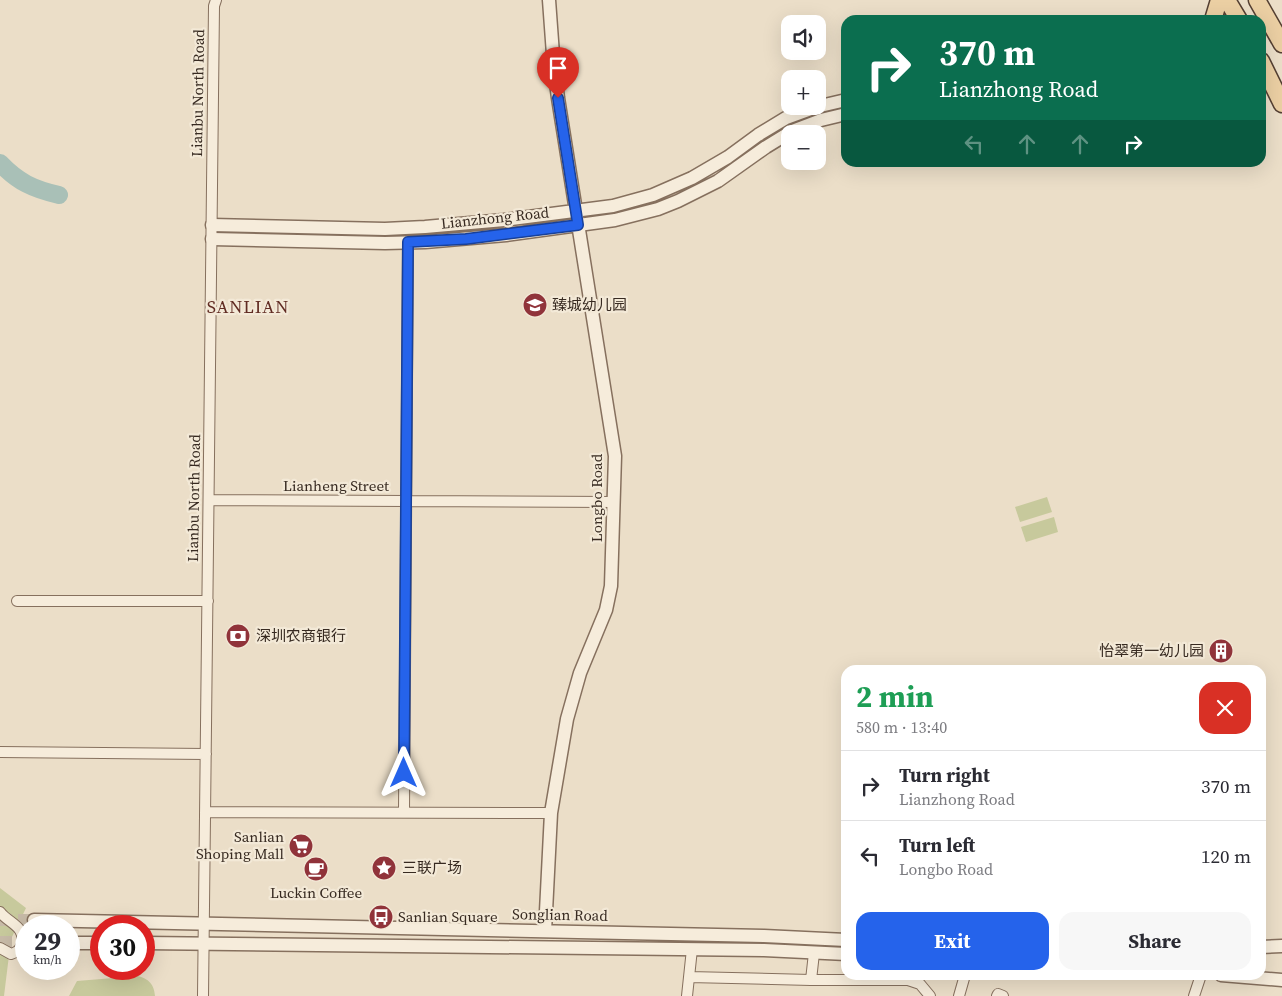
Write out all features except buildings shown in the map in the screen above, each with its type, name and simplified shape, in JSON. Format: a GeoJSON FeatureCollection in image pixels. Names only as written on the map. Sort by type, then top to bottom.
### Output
{"type":"FeatureCollection","features":[{"type":"Feature","properties":{"kind":"main road"},"geometry":{"type":"LineString","coordinates":[[1215,15],[1220,0]]}},
{"type":"Feature","properties":{"kind":"main road"},"geometry":{"type":"LineString","coordinates":[[1227,0],[1236,15]]}},
{"type":"Feature","properties":{"kind":"main road"},"geometry":{"type":"LineString","coordinates":[[1257,0],[1281,39]]}},
{"type":"Feature","properties":{"kind":"main road"},"geometry":{"type":"LineString","coordinates":[[1266,72],[1280,101]]}},
{"type":"Feature","properties":{"kind":"main road"},"geometry":{"type":"LineString","coordinates":[[1266,89],[1280,101]]}},
{"type":"Feature","properties":{"kind":"street","name":"Lianbu North Road"},"geometry":{"type":"LineString","coordinates":[[203,996],[214,6],[216,0]]}},
{"type":"Feature","properties":{"kind":"street","name":"Longbo Road"},"geometry":{"type":"LineString","coordinates":[[545,931],[551,813],[570,704],[580,673],[610,598],[615,456],[554,68],[549,0]]}},
{"type":"Feature","properties":{"kind":"street","name":"Lianzhong Road"},"geometry":{"type":"LineString","coordinates":[[212,225],[395,228],[472,224],[612,206],[633,201],[672,187],[710,168],[786,118],[816,107],[841,101]]}},
{"type":"Feature","properties":{"kind":"street","name":"Lianzhong Road"},"geometry":{"type":"LineString","coordinates":[[212,239],[408,242],[466,239],[630,217],[678,201],[718,181],[792,131],[821,120],[841,115]]}},
{"type":"Feature","properties":{"kind":"street"},"geometry":{"type":"LineString","coordinates":[[404,812],[408,242]]}},
{"type":"Feature","properties":{"kind":"street","name":"Lianheng Street"},"geometry":{"type":"LineString","coordinates":[[209,500],[614,502]]}},
{"type":"Feature","properties":{"kind":"street"},"geometry":{"type":"LineString","coordinates":[[17,601],[208,601]]}},
{"type":"Feature","properties":{"kind":"street"},"geometry":{"type":"LineString","coordinates":[[0,752],[206,754]]}},
{"type":"Feature","properties":{"kind":"street"},"geometry":{"type":"LineString","coordinates":[[205,812],[551,813]]}},
{"type":"Feature","properties":{"kind":"street"},"geometry":{"type":"LineString","coordinates":[[0,912],[18,928],[23,938],[17,952],[11,954],[0,948]]}},
{"type":"Feature","properties":{"kind":"street","name":"Songlian Road"},"geometry":{"type":"LineString","coordinates":[[80,921],[764,936],[841,940]]}},
{"type":"Feature","properties":{"kind":"street"},"geometry":{"type":"LineString","coordinates":[[155,943],[692,949],[841,954]]}},
{"type":"Feature","properties":{"kind":"street"},"geometry":{"type":"LineString","coordinates":[[1266,947],[1282,946]]}},
{"type":"Feature","properties":{"kind":"street"},"geometry":{"type":"LineString","coordinates":[[687,996],[692,949]]}},
{"type":"Feature","properties":{"kind":"street"},"geometry":{"type":"LineString","coordinates":[[811,980],[814,952]]}},
{"type":"Feature","properties":{"kind":"street"},"geometry":{"type":"LineString","coordinates":[[689,978],[908,980],[920,984],[930,996]]}},
{"type":"Feature","properties":{"kind":"street"},"geometry":{"type":"LineString","coordinates":[[1266,979],[1282,980]]}},
{"type":"Feature","properties":{"kind":"street"},"geometry":{"type":"LineString","coordinates":[[959,996],[964,980]]}},
{"type":"Feature","properties":{"kind":"street"},"geometry":{"type":"LineString","coordinates":[[1194,996],[1199,980]]}},
{"type":"Feature","properties":{"kind":"green space"},"geometry":{"type":"Polygon","coordinates":[[[1047,497],[1052,512],[1020,522],[1015,507],[1047,497]]]}},
{"type":"Feature","properties":{"kind":"green space"},"geometry":{"type":"Polygon","coordinates":[[[1054,517],[1058,532],[1026,542],[1021,527],[1054,517]]]}},
{"type":"Feature","properties":{"kind":"green space"},"geometry":{"type":"Polygon","coordinates":[[[0,888],[26,908],[23,915],[15,915],[15,931],[11,939],[4,996],[0,996],[0,888]]]}},
{"type":"Feature","properties":{"kind":"green space"},"geometry":{"type":"Polygon","coordinates":[[[146,980],[153,988],[155,996],[69,996],[77,981],[146,980]]]}},
{"type":"Feature","properties":{"kind":"waterway"},"geometry":{"type":"LineString","coordinates":[[0,163],[26,184],[59,195]]}},
{"type":"Feature","properties":{"kind":"tunnel"},"geometry":{"type":"LineString","coordinates":[[0,920],[15,920]]}},
{"type":"Feature","properties":{"kind":"tunnel"},"geometry":{"type":"LineString","coordinates":[[0,942],[15,942]]}},
{"type":"Feature","properties":{"kind":"place","name":"臻城幼儿园"},"geometry":{"type":"Point","coordinates":[535,305]}},
{"type":"Feature","properties":{"kind":"place","name":"深圳农商银行"},"geometry":{"type":"Point","coordinates":[238,636]}},
{"type":"Feature","properties":{"kind":"place","name":"怡翠第一幼儿园"},"geometry":{"type":"Point","coordinates":[1221,651]}},
{"type":"Feature","properties":{"kind":"place","name":"Sanlian Shoping Mall"},"geometry":{"type":"Point","coordinates":[301,846]}},
{"type":"Feature","properties":{"kind":"place","name":"三联广场"},"geometry":{"type":"Point","coordinates":[384,868]}},
{"type":"Feature","properties":{"kind":"place","name":"Luckin Coffee"},"geometry":{"type":"Point","coordinates":[316,869]}},
{"type":"Feature","properties":{"kind":"place","name":"Sanlian Square"},"geometry":{"type":"Point","coordinates":[381,917]}},
{"type":"Feature","properties":{"kind":"district","name":"SANLIAN"},"geometry":{"type":"Point","coordinates":[248,307]}},
{"type":"Feature","properties":{"kind":"route"},"geometry":{"type":"LineString","coordinates":[[404,773],[408,242],[466,239],[578,225],[558,98]]}}]}
